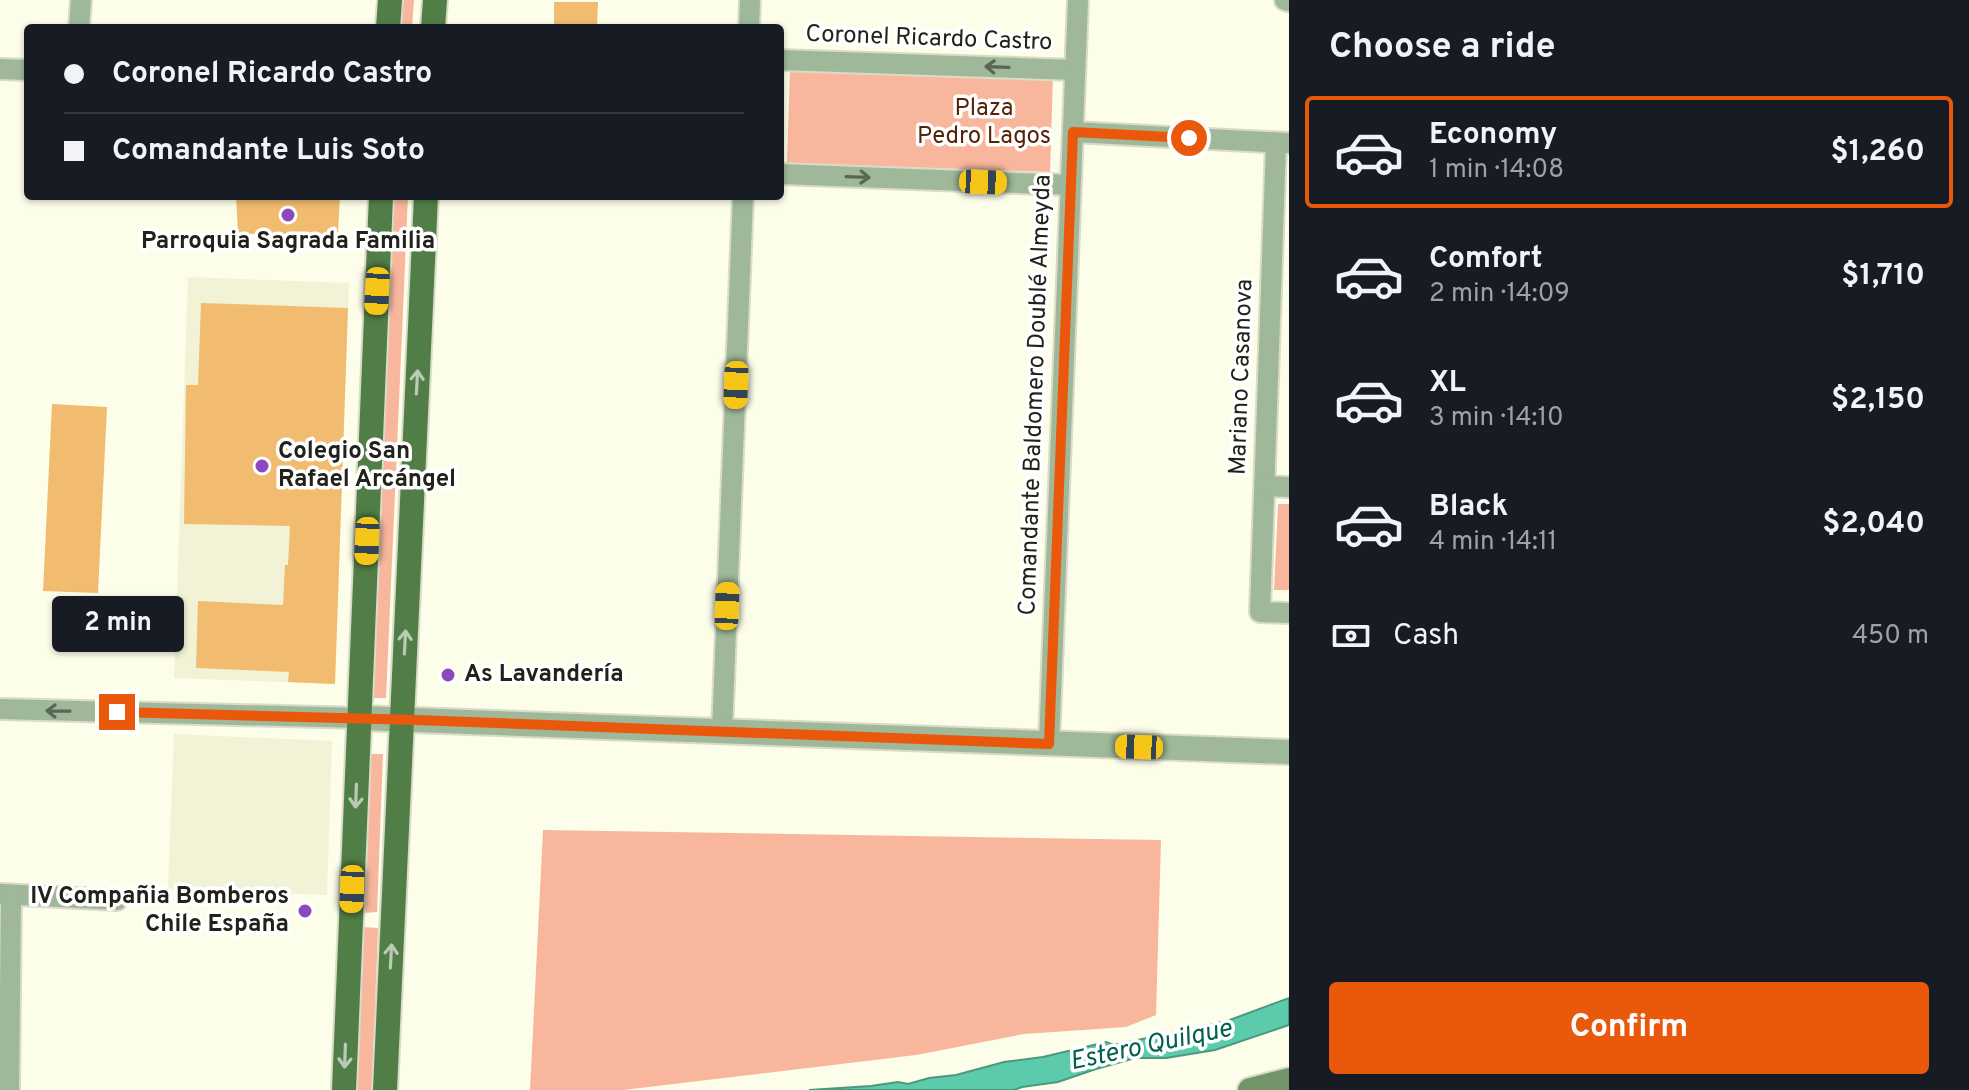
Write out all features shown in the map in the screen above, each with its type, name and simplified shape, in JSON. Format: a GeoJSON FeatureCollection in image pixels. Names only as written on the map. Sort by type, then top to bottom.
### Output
{"type":"FeatureCollection","features":[{"type":"Feature","properties":{"kind":"main road"},"geometry":{"type":"LineString","coordinates":[[388,24],[390,0]]}},
{"type":"Feature","properties":{"kind":"main road"},"geometry":{"type":"LineString","coordinates":[[433,24],[435,0]]}},
{"type":"Feature","properties":{"kind":"main road"},"geometry":{"type":"LineString","coordinates":[[344,1090],[381,200]]}},
{"type":"Feature","properties":{"kind":"main road"},"geometry":{"type":"LineString","coordinates":[[385,1090],[426,200]]}},
{"type":"Feature","properties":{"kind":"main road"},"geometry":{"type":"LineString","coordinates":[[351,919],[393,920]]}},
{"type":"Feature","properties":{"kind":"main road"},"geometry":{"type":"LineString","coordinates":[[1250,1090],[1289,1080]]}},
{"type":"Feature","properties":{"kind":"street"},"geometry":{"type":"LineString","coordinates":[[79,24],[81,0]]}},
{"type":"Feature","properties":{"kind":"street"},"geometry":{"type":"LineString","coordinates":[[749,24],[750,0]]}},
{"type":"Feature","properties":{"kind":"street","name":"Comandante Baldomero Doublé Almeyda"},"geometry":{"type":"LineString","coordinates":[[1049,744],[1078,0]]}},
{"type":"Feature","properties":{"kind":"street","name":"Coronel Ricardo Castro"},"geometry":{"type":"LineString","coordinates":[[784,60],[1075,70]]}},
{"type":"Feature","properties":{"kind":"street"},"geometry":{"type":"LineString","coordinates":[[0,69],[24,70]]}},
{"type":"Feature","properties":{"kind":"street"},"geometry":{"type":"LineString","coordinates":[[1073,132],[1282,143]]}},
{"type":"Feature","properties":{"kind":"street","name":"Mariano Casanova"},"geometry":{"type":"LineString","coordinates":[[1282,143],[1268,372],[1260,612],[1289,613]]}},
{"type":"Feature","properties":{"kind":"street"},"geometry":{"type":"LineString","coordinates":[[784,174],[1070,185]]}},
{"type":"Feature","properties":{"kind":"street"},"geometry":{"type":"LineString","coordinates":[[722,732],[743,200]]}},
{"type":"Feature","properties":{"kind":"street"},"geometry":{"type":"LineString","coordinates":[[1268,372],[1289,373]]}},
{"type":"Feature","properties":{"kind":"street"},"geometry":{"type":"LineString","coordinates":[[1265,486],[1289,487]]}},
{"type":"Feature","properties":{"kind":"street"},"geometry":{"type":"LineString","coordinates":[[0,709],[360,718],[1289,752]]}},
{"type":"Feature","properties":{"kind":"street"},"geometry":{"type":"LineString","coordinates":[[9,1090],[6,894],[117,900]]}},
{"type":"Feature","properties":{"kind":"shaded area","name":"Colegio San Rafael Arcángel"},"geometry":{"type":"Polygon","coordinates":[[[188,277],[349,283],[335,684],[174,678],[188,277]]]}},
{"type":"Feature","properties":{"kind":"shaded area"},"geometry":{"type":"Polygon","coordinates":[[[174,734],[332,741],[327,895],[168,889],[174,734]]]}},
{"type":"Feature","properties":{"kind":"green space"},"geometry":{"type":"Polygon","coordinates":[[[400,0],[414,0],[412,24],[398,24],[400,0]]]}},
{"type":"Feature","properties":{"kind":"green space","name":"Plaza Pedro Lagos"},"geometry":{"type":"Polygon","coordinates":[[[790,69],[1053,77],[1050,172],[787,163],[790,69]]]}},
{"type":"Feature","properties":{"kind":"green space"},"geometry":{"type":"Polygon","coordinates":[[[392,200],[408,200],[386,698],[371,698],[392,200]]]}},
{"type":"Feature","properties":{"kind":"green space"},"geometry":{"type":"Polygon","coordinates":[[[1278,504],[1289,504],[1289,590],[1274,590],[1278,504]]]}},
{"type":"Feature","properties":{"kind":"green space"},"geometry":{"type":"Polygon","coordinates":[[[370,754],[383,754],[377,912],[363,913],[370,754]]]}},
{"type":"Feature","properties":{"kind":"green space"},"geometry":{"type":"Polygon","coordinates":[[[543,830],[1161,840],[1156,1015],[1126,1027],[1024,1034],[916,1055],[623,1090],[530,1090],[543,830]]]}},
{"type":"Feature","properties":{"kind":"green space"},"geometry":{"type":"Polygon","coordinates":[[[362,927],[378,928],[372,1090],[356,1090],[362,927]]]}},
{"type":"Feature","properties":{"kind":"water","name":"Estero Quilque"},"geometry":{"type":"Polygon","coordinates":[[[1289,998],[1289,1025],[1215,1050],[1166,1058],[1135,1058],[1058,1082],[1014,1090],[809,1090],[898,1082],[908,1084],[1106,1042],[1114,1045],[1227,1021],[1289,998]]]}},
{"type":"Feature","properties":{"kind":"building"},"geometry":{"type":"Polygon","coordinates":[[[554,2],[598,2],[597,24],[554,24],[554,2]]]}},
{"type":"Feature","properties":{"kind":"building","name":"Parroquia Sagrada Familia"},"geometry":{"type":"Polygon","coordinates":[[[236,200],[340,200],[338,234],[238,234],[236,200]]]}},
{"type":"Feature","properties":{"kind":"building","name":"Colegio San Rafael Arcángel"},"geometry":{"type":"Polygon","coordinates":[[[201,303],[348,308],[335,684],[288,682],[289,672],[196,668],[198,601],[283,605],[290,526],[184,524],[186,385],[198,385],[201,303]]]}},
{"type":"Feature","properties":{"kind":"building"},"geometry":{"type":"Polygon","coordinates":[[[52,404],[107,407],[98,593],[43,591],[52,404]]]}},
{"type":"Feature","properties":{"kind":"place","name":"Parroquia Sagrada Familia"},"geometry":{"type":"Point","coordinates":[288,215]}},
{"type":"Feature","properties":{"kind":"place","name":"Colegio San Rafael Arcángel"},"geometry":{"type":"Point","coordinates":[262,466]}},
{"type":"Feature","properties":{"kind":"place","name":"As Lavandería"},"geometry":{"type":"Point","coordinates":[448,675]}},
{"type":"Feature","properties":{"kind":"place","name":"IV Compañia Bomberos Chile España"},"geometry":{"type":"Point","coordinates":[305,911]}},
{"type":"Feature","properties":{"kind":"route"},"geometry":{"type":"LineString","coordinates":[[117,712],[1049,744],[1073,132],[1189,138]]}}]}
